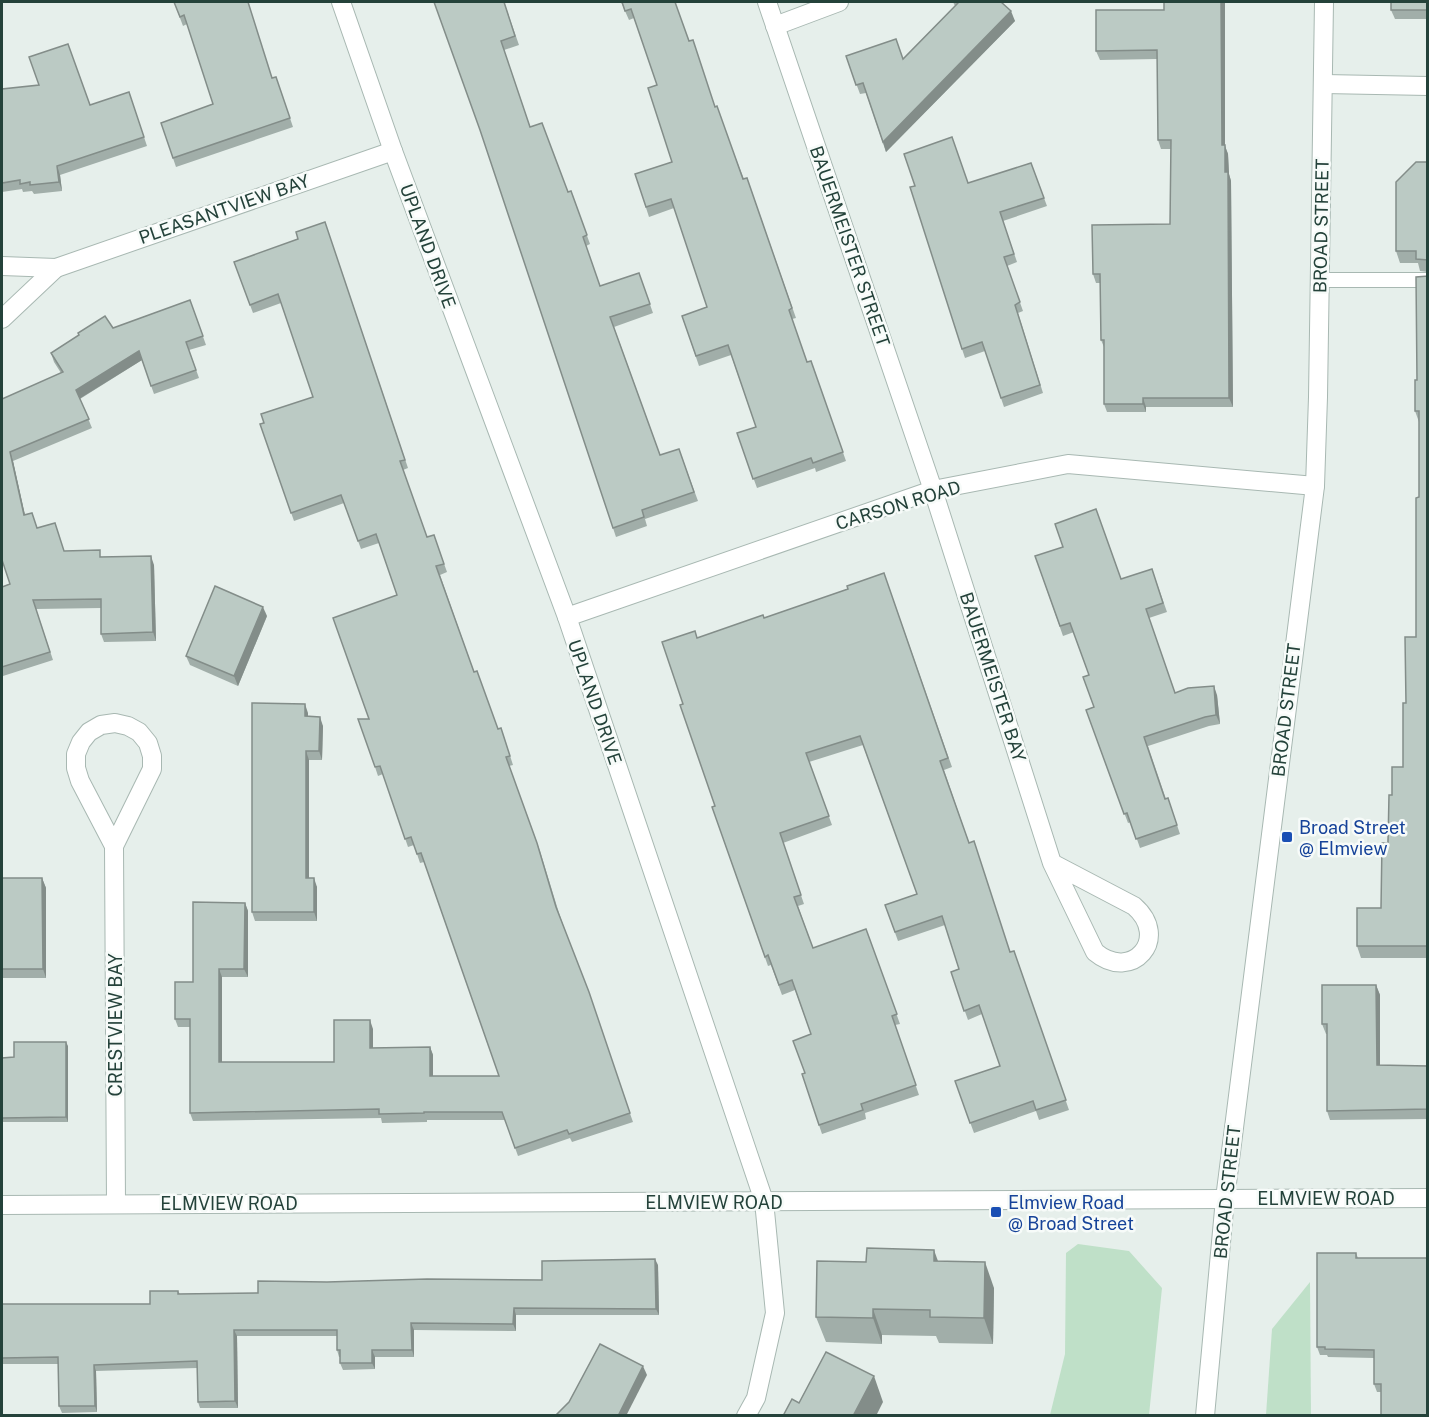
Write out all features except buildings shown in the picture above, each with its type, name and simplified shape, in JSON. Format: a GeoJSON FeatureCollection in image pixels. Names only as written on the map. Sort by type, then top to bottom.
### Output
{"type":"FeatureCollection","features":[{"type":"Feature","properties":{"kind":"street","name":"UPLAND DRIVE"},"geometry":{"type":"LineString","coordinates":[[341,2],[393,151],[567,617],[764,1202],[775,1312],[756,1398],[746,1416]]}},
{"type":"Feature","properties":{"kind":"street","name":"BAUERMEISTER STREET"},"geometry":{"type":"LineString","coordinates":[[766,2],[933,490]]}},
{"type":"Feature","properties":{"kind":"street"},"geometry":{"type":"LineString","coordinates":[[775,26],[839,2]]}},
{"type":"Feature","properties":{"kind":"street","name":"BROAD STREET"},"geometry":{"type":"LineString","coordinates":[[1205,1416],[1225,1199],[1315,486],[1324,2]]}},
{"type":"Feature","properties":{"kind":"street"},"geometry":{"type":"LineString","coordinates":[[1324,84],[1428,86]]}},
{"type":"Feature","properties":{"kind":"street","name":"PLEASANTVIEW BAY"},"geometry":{"type":"LineString","coordinates":[[2,266],[56,268],[393,151]]}},
{"type":"Feature","properties":{"kind":"street","name":"PLEASANTVIEW BAY"},"geometry":{"type":"LineString","coordinates":[[2,319],[56,268]]}},
{"type":"Feature","properties":{"kind":"street","name":"CARSON ROAD"},"geometry":{"type":"LineString","coordinates":[[567,617],[933,490],[1068,464],[1315,486]]}},
{"type":"Feature","properties":{"kind":"street","name":"BAUERMEISTER BAY"},"geometry":{"type":"LineString","coordinates":[[933,490],[1052,863],[1095,952],[1104,960],[1115,963],[1128,962],[1138,957],[1146,947],[1149,936],[1148,924],[1143,914],[1134,906],[1052,863]]}},
{"type":"Feature","properties":{"kind":"street","name":"CRESTVIEW BAY"},"geometry":{"type":"LineString","coordinates":[[114,846],[80,781],[76,768],[76,754],[81,742],[89,732],[101,725],[115,723],[139,732],[148,743],[152,756],[152,769],[114,846],[116,1204]]}},
{"type":"Feature","properties":{"kind":"street","name":"ELMVIEW ROAD"},"geometry":{"type":"LineString","coordinates":[[2,1205],[1428,1198]]}},
{"type":"Feature","properties":{"kind":"lane"},"geometry":{"type":"LineString","coordinates":[[1320,280],[1428,280]]}},
{"type":"Feature","properties":{"kind":"green space"},"geometry":{"type":"Polygon","coordinates":[[[1078,1244],[1129,1251],[1162,1288],[1149,1415],[1050,1415],[1065,1354],[1066,1253],[1078,1244]]]}},
{"type":"Feature","properties":{"kind":"green space"},"geometry":{"type":"Polygon","coordinates":[[[1310,1282],[1311,1415],[1266,1415],[1272,1329],[1310,1282]]]}},
{"type":"Feature","properties":{"kind":"place","name":"Broad Street @ Elmview"},"geometry":{"type":"Point","coordinates":[1287,837]}},
{"type":"Feature","properties":{"kind":"place","name":"Elmview Road @ Broad Street"},"geometry":{"type":"Point","coordinates":[996,1212]}}]}
